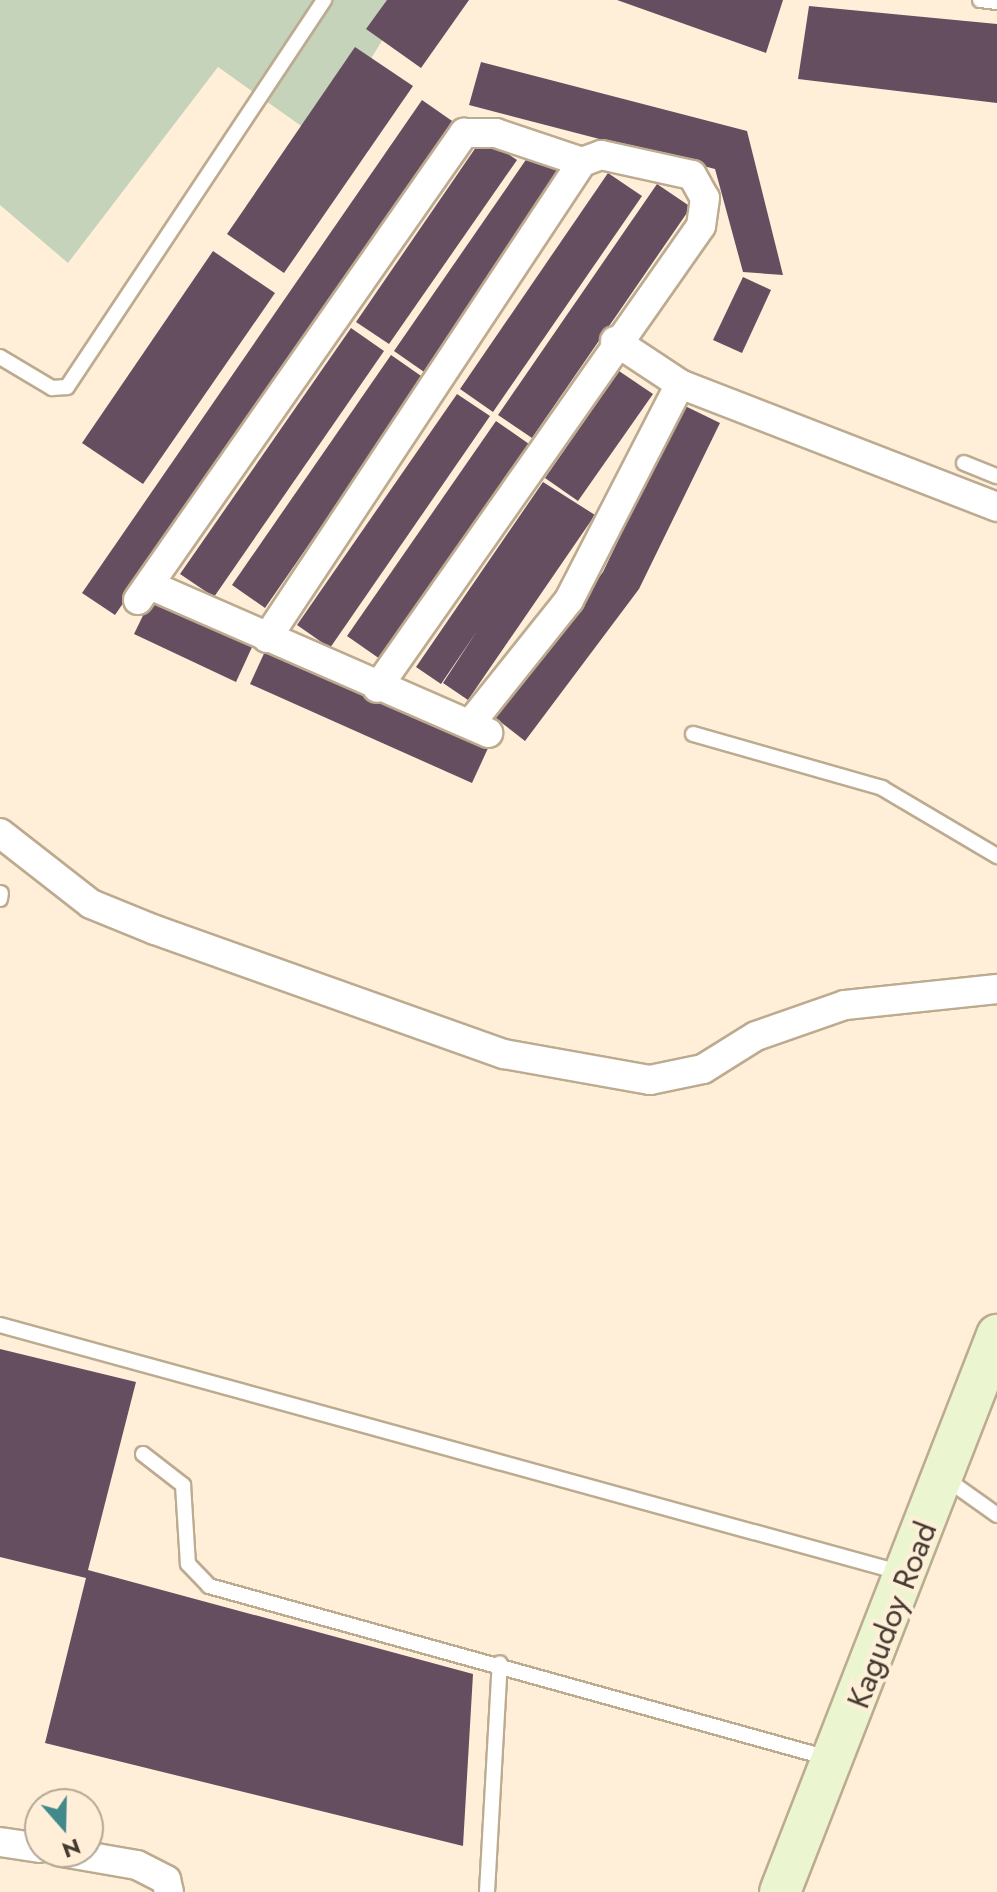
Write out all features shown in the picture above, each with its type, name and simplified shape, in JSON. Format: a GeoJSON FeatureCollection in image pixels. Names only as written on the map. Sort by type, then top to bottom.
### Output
{"type":"FeatureCollection","features":[{"type":"Feature","properties":{"kind":"street"},"geometry":{"type":"LineString","coordinates":[[582,162],[496,133],[464,133],[145,593],[267,638],[377,688],[479,728],[569,600],[680,384]]}},
{"type":"Feature","properties":{"kind":"street"},"geometry":{"type":"LineString","coordinates":[[267,638],[582,162],[601,155],[692,175],[705,198],[701,226],[615,341],[377,688]]}},
{"type":"Feature","properties":{"kind":"street"},"geometry":{"type":"LineString","coordinates":[[615,341],[680,384],[997,507]]}},
{"type":"Feature","properties":{"kind":"street"},"geometry":{"type":"LineString","coordinates":[[0,833],[91,904],[155,930],[504,1054],[650,1080],[703,1069],[756,1036],[845,1005],[997,989]]}},
{"type":"Feature","properties":{"kind":"street","name":"Kagudoy Road"},"geometry":{"type":"LineString","coordinates":[[780,1892],[837,1761],[944,1477],[984,1403],[997,1335]]}},
{"type":"Feature","properties":{"kind":"street"},"geometry":{"type":"LineString","coordinates":[[0,1842],[24,1846]]}},
{"type":"Feature","properties":{"kind":"street"},"geometry":{"type":"LineString","coordinates":[[104,1859],[137,1865],[166,1880],[169,1892]]}},
{"type":"Feature","properties":{"kind":"lane"},"geometry":{"type":"LineString","coordinates":[[0,357],[52,388],[67,387],[324,0]]}},
{"type":"Feature","properties":{"kind":"lane"},"geometry":{"type":"LineString","coordinates":[[980,0],[997,2]]}},
{"type":"Feature","properties":{"kind":"lane"},"geometry":{"type":"LineString","coordinates":[[964,463],[997,476]]}},
{"type":"Feature","properties":{"kind":"lane"},"geometry":{"type":"LineString","coordinates":[[693,734],[882,788],[997,856]]}},
{"type":"Feature","properties":{"kind":"lane"},"geometry":{"type":"LineString","coordinates":[[0,1325],[907,1574]]}},
{"type":"Feature","properties":{"kind":"lane"},"geometry":{"type":"LineString","coordinates":[[143,1454],[183,1485],[188,1564],[209,1586],[500,1663],[837,1761]]}},
{"type":"Feature","properties":{"kind":"lane"},"geometry":{"type":"LineString","coordinates":[[944,1477],[997,1515]]}},
{"type":"Feature","properties":{"kind":"lane"},"geometry":{"type":"LineString","coordinates":[[487,1892],[500,1663]]}},
{"type":"Feature","properties":{"kind":"green space"},"geometry":{"type":"Polygon","coordinates":[[[0,0],[407,0],[321,140],[218,67],[68,263],[0,205],[0,0]]]}},
{"type":"Feature","properties":{"kind":"building"},"geometry":{"type":"Polygon","coordinates":[[[387,0],[469,0],[421,68],[366,29],[387,0]]]}},
{"type":"Feature","properties":{"kind":"building"},"geometry":{"type":"Polygon","coordinates":[[[617,0],[783,0],[766,53],[617,0]]]}},
{"type":"Feature","properties":{"kind":"building"},"geometry":{"type":"Polygon","coordinates":[[[809,6],[997,24],[997,103],[798,79],[809,6]]]}},
{"type":"Feature","properties":{"kind":"building"},"geometry":{"type":"Polygon","coordinates":[[[355,47],[413,86],[284,273],[227,234],[355,47]]]}},
{"type":"Feature","properties":{"kind":"building"},"geometry":{"type":"Polygon","coordinates":[[[481,62],[747,131],[783,275],[743,272],[715,169],[469,105],[481,62]]]}},
{"type":"Feature","properties":{"kind":"building"},"geometry":{"type":"Polygon","coordinates":[[[422,100],[455,123],[115,615],[82,593],[422,100]]]}},
{"type":"Feature","properties":{"kind":"building"},"geometry":{"type":"Polygon","coordinates":[[[483,137],[517,160],[389,344],[356,322],[483,137]]]}},
{"type":"Feature","properties":{"kind":"building"},"geometry":{"type":"Polygon","coordinates":[[[532,151],[565,173],[427,374],[394,351],[532,151]]]}},
{"type":"Feature","properties":{"kind":"building"},"geometry":{"type":"Polygon","coordinates":[[[608,173],[642,196],[493,412],[460,389],[608,173]]]}},
{"type":"Feature","properties":{"kind":"building"},"geometry":{"type":"Polygon","coordinates":[[[657,184],[691,207],[532,438],[498,415],[657,184]]]}},
{"type":"Feature","properties":{"kind":"building"},"geometry":{"type":"Polygon","coordinates":[[[213,251],[275,293],[143,484],[82,443],[213,251]]]}},
{"type":"Feature","properties":{"kind":"building"},"geometry":{"type":"Polygon","coordinates":[[[743,277],[771,290],[742,353],[713,340],[743,277]]]}},
{"type":"Feature","properties":{"kind":"building"},"geometry":{"type":"Polygon","coordinates":[[[351,328],[384,351],[214,597],[180,574],[351,328]]]}},
{"type":"Feature","properties":{"kind":"building"},"geometry":{"type":"Polygon","coordinates":[[[391,355],[424,378],[265,608],[232,585],[391,355]]]}},
{"type":"Feature","properties":{"kind":"building"},"geometry":{"type":"Polygon","coordinates":[[[619,371],[653,394],[578,501],[545,478],[619,371]]]}},
{"type":"Feature","properties":{"kind":"building"},"geometry":{"type":"Polygon","coordinates":[[[457,394],[490,416],[330,648],[297,625],[457,394]]]}},
{"type":"Feature","properties":{"kind":"building"},"geometry":{"type":"Polygon","coordinates":[[[683,405],[720,423],[639,589],[525,741],[493,716],[603,572],[683,405]]]}},
{"type":"Feature","properties":{"kind":"building"},"geometry":{"type":"Polygon","coordinates":[[[496,421],[529,444],[380,659],[347,636],[496,421]]]}},
{"type":"Feature","properties":{"kind":"building"},"geometry":{"type":"Polygon","coordinates":[[[543,482],[595,515],[468,700],[443,683],[477,631],[441,684],[416,667],[543,482]]]}},
{"type":"Feature","properties":{"kind":"building"},"geometry":{"type":"Polygon","coordinates":[[[152,597],[253,645],[236,682],[134,634],[152,597]]]}},
{"type":"Feature","properties":{"kind":"building"},"geometry":{"type":"Polygon","coordinates":[[[267,647],[489,746],[472,783],[250,684],[267,647]]]}},
{"type":"Feature","properties":{"kind":"building"},"geometry":{"type":"Polygon","coordinates":[[[0,1349],[136,1382],[88,1570],[473,1674],[463,1846],[45,1743],[86,1578],[0,1557],[0,1349]]]}}]}
